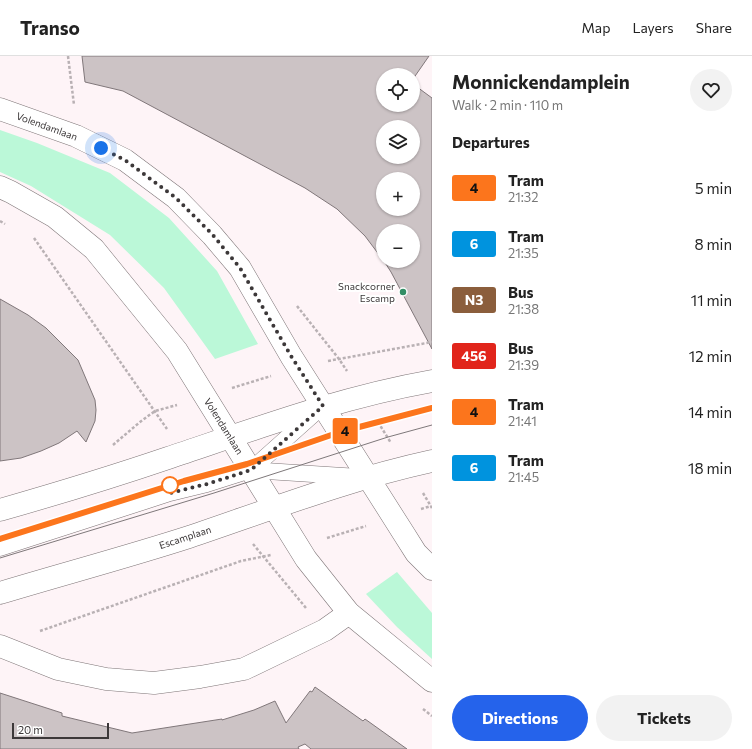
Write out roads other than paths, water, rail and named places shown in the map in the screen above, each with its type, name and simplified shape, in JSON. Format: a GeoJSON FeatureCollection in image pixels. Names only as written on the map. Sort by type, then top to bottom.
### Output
{"type":"FeatureCollection","features":[{"type":"Feature","properties":{"kind":"street","name":"Volendamlaan"},"geometry":{"type":"LineString","coordinates":[[0,109],[76,136],[125,160],[176,198],[212,234],[240,268],[299,368],[416,553],[432,569]]}},
{"type":"Feature","properties":{"kind":"street","name":"Volendamlaan"},"geometry":{"type":"LineString","coordinates":[[0,188],[11,192],[55,218],[94,249],[177,351],[306,559],[349,613],[432,681]]}},
{"type":"Feature","properties":{"kind":"street","name":"Escamplaan"},"geometry":{"type":"LineString","coordinates":[[0,510],[168,458],[323,406],[432,381]]}},
{"type":"Feature","properties":{"kind":"street","name":"Escamplaan"},"geometry":{"type":"LineString","coordinates":[[0,593],[186,537],[368,477],[432,461]]}},
{"type":"Feature","properties":{"kind":"street"},"geometry":{"type":"LineString","coordinates":[[0,646],[58,669],[106,679],[154,683],[244,669],[325,630],[349,613]]}},
{"type":"Feature","properties":{"kind":"lane","name":"Escamplaan"},"geometry":{"type":"LineString","coordinates":[[251,470],[323,406]]}},
{"type":"Feature","properties":{"kind":"lane","name":"Escamplaan"},"geometry":{"type":"LineString","coordinates":[[0,548],[163,496],[251,470],[368,477]]}},
{"type":"Feature","properties":{"kind":"tram line"},"geometry":{"type":"LineString","coordinates":[[0,539],[184,481],[247,464],[340,433],[432,408]]}},
{"type":"Feature","properties":{"kind":"tram line","name":"4"},"geometry":{"type":"LineString","coordinates":[[0,539],[184,481],[247,464],[340,432],[432,408]]}},
{"type":"Feature","properties":{"kind":"tram line"},"geometry":{"type":"LineString","coordinates":[[0,558],[214,493],[388,437],[432,425]]}},
{"type":"Feature","properties":{"kind":"place","name":"Snackcorner Escamp"},"geometry":{"type":"Point","coordinates":[403,292]}}]}
